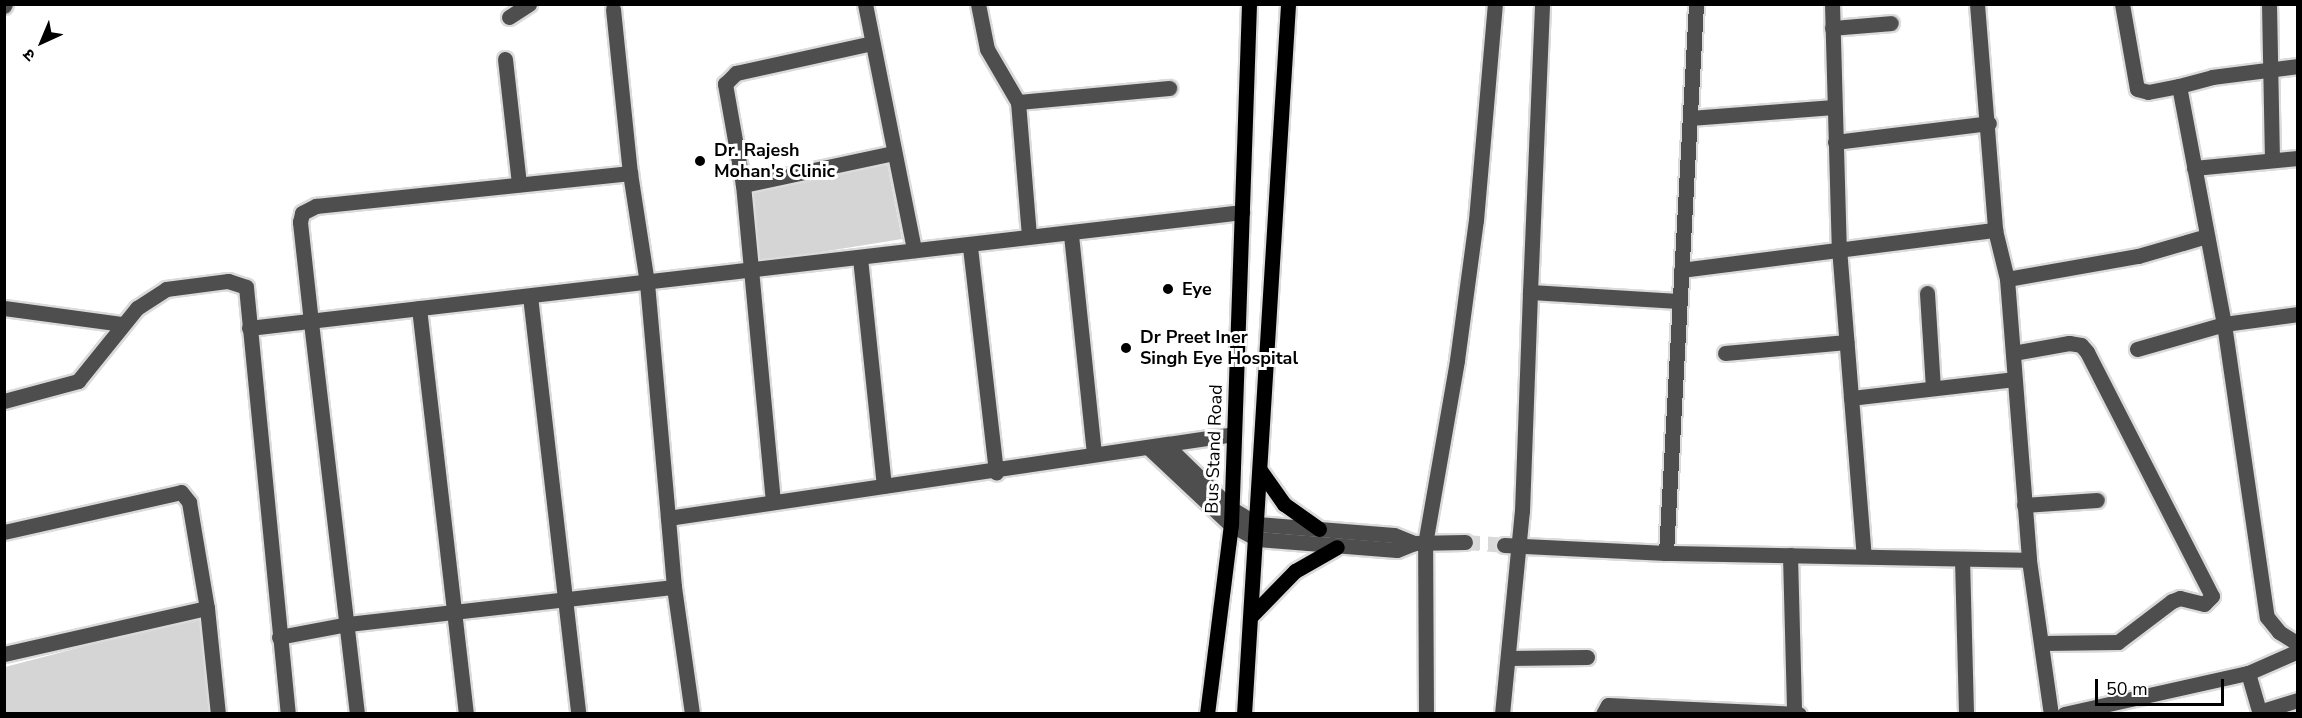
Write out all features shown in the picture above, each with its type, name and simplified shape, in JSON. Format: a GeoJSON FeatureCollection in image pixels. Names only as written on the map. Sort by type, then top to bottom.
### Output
{"type":"FeatureCollection","features":[{"type":"Feature","properties":{"kind":"main road","name":"Bus Stand Road"},"geometry":{"type":"LineString","coordinates":[[1207,714],[1232,509],[1249,4]]}},
{"type":"Feature","properties":{"kind":"main road"},"geometry":{"type":"LineString","coordinates":[[1244,714],[1252,615],[1288,4]]}},
{"type":"Feature","properties":{"kind":"main road"},"geometry":{"type":"LineString","coordinates":[[1260,470],[1284,504],[1319,529]]}},
{"type":"Feature","properties":{"kind":"main road"},"geometry":{"type":"LineString","coordinates":[[1252,615],[1295,571],[1337,547]]}},
{"type":"Feature","properties":{"kind":"street"},"geometry":{"type":"LineString","coordinates":[[509,17],[529,4]]}},
{"type":"Feature","properties":{"kind":"street"},"geometry":{"type":"LineString","coordinates":[[865,4],[914,250]]}},
{"type":"Feature","properties":{"kind":"street"},"geometry":{"type":"LineString","coordinates":[[978,4],[987,49],[1018,102],[1029,237]]}},
{"type":"Feature","properties":{"kind":"street"},"geometry":{"type":"LineString","coordinates":[[1426,714],[1419,544],[1474,231],[1495,4]]}},
{"type":"Feature","properties":{"kind":"street"},"geometry":{"type":"LineString","coordinates":[[1502,714],[1508,658],[1512,545],[1530,292],[1542,4]]}},
{"type":"Feature","properties":{"kind":"street"},"geometry":{"type":"LineString","coordinates":[[1666,553],[1696,4]]}},
{"type":"Feature","properties":{"kind":"street"},"geometry":{"type":"LineString","coordinates":[[1832,4],[1839,248],[1864,556]]}},
{"type":"Feature","properties":{"kind":"street"},"geometry":{"type":"LineString","coordinates":[[1977,4],[1989,123],[1995,230],[2007,279],[2029,560],[2043,643],[2051,714]]}},
{"type":"Feature","properties":{"kind":"street"},"geometry":{"type":"LineString","coordinates":[[2122,4],[2137,89],[2148,92],[2268,68],[2298,66]]}},
{"type":"Feature","properties":{"kind":"street"},"geometry":{"type":"LineString","coordinates":[[2269,4],[2268,68],[2272,158]]}},
{"type":"Feature","properties":{"kind":"street"},"geometry":{"type":"LineString","coordinates":[[613,9],[630,173],[647,283],[674,587],[692,714]]}},
{"type":"Feature","properties":{"kind":"street"},"geometry":{"type":"LineString","coordinates":[[1832,28],[1891,23]]}},
{"type":"Feature","properties":{"kind":"street"},"geometry":{"type":"LineString","coordinates":[[774,502],[743,185],[723,91],[729,78],[872,43]]}},
{"type":"Feature","properties":{"kind":"street"},"geometry":{"type":"LineString","coordinates":[[505,58],[519,184]]}},
{"type":"Feature","properties":{"kind":"street"},"geometry":{"type":"LineString","coordinates":[[2179,86],[2224,324],[2267,617],[2279,632],[2298,644]]}},
{"type":"Feature","properties":{"kind":"street"},"geometry":{"type":"LineString","coordinates":[[1018,102],[1169,88]]}},
{"type":"Feature","properties":{"kind":"street"},"geometry":{"type":"LineString","coordinates":[[1690,118],[1834,107]]}},
{"type":"Feature","properties":{"kind":"street"},"geometry":{"type":"LineString","coordinates":[[1835,142],[1989,123]]}},
{"type":"Feature","properties":{"kind":"street"},"geometry":{"type":"LineString","coordinates":[[743,185],[894,153]]}},
{"type":"Feature","properties":{"kind":"street"},"geometry":{"type":"LineString","coordinates":[[2194,168],[2272,158],[2298,158]]}},
{"type":"Feature","properties":{"kind":"street"},"geometry":{"type":"LineString","coordinates":[[357,714],[300,222],[307,208],[630,173]]}},
{"type":"Feature","properties":{"kind":"street"},"geometry":{"type":"LineString","coordinates":[[249,328],[750,272],[914,250],[970,247],[1029,237],[1071,235],[1242,212]]}},
{"type":"Feature","properties":{"kind":"street"},"geometry":{"type":"LineString","coordinates":[[1681,270],[1839,248],[1995,230]]}},
{"type":"Feature","properties":{"kind":"street"},"geometry":{"type":"LineString","coordinates":[[1071,235],[1094,454]]}},
{"type":"Feature","properties":{"kind":"street"},"geometry":{"type":"LineString","coordinates":[[2007,279],[2138,256],[2207,236]]}},
{"type":"Feature","properties":{"kind":"street"},"geometry":{"type":"LineString","coordinates":[[970,247],[996,473]]}},
{"type":"Feature","properties":{"kind":"street"},"geometry":{"type":"LineString","coordinates":[[860,258],[884,486]]}},
{"type":"Feature","properties":{"kind":"street"},"geometry":{"type":"LineString","coordinates":[[4,401],[65,388],[78,381],[137,308],[166,289],[228,281],[246,287],[288,714]]}},
{"type":"Feature","properties":{"kind":"street"},"geometry":{"type":"LineString","coordinates":[[1530,292],[1679,301]]}},
{"type":"Feature","properties":{"kind":"street"},"geometry":{"type":"LineString","coordinates":[[1927,293],[1934,388]]}},
{"type":"Feature","properties":{"kind":"street"},"geometry":{"type":"LineString","coordinates":[[530,296],[578,714]]}},
{"type":"Feature","properties":{"kind":"street"},"geometry":{"type":"LineString","coordinates":[[4,308],[123,324]]}},
{"type":"Feature","properties":{"kind":"street"},"geometry":{"type":"LineString","coordinates":[[419,308],[466,714]]}},
{"type":"Feature","properties":{"kind":"street"},"geometry":{"type":"LineString","coordinates":[[2137,349],[2224,324],[2298,314]]}},
{"type":"Feature","properties":{"kind":"street"},"geometry":{"type":"LineString","coordinates":[[1725,352],[1847,342]]}},
{"type":"Feature","properties":{"kind":"street"},"geometry":{"type":"LineString","coordinates":[[2013,353],[2069,343],[2081,345],[2087,352],[2212,596],[2204,604],[2180,598],[2172,601],[2118,642],[2043,643]]}},
{"type":"Feature","properties":{"kind":"street"},"geometry":{"type":"LineString","coordinates":[[1851,398],[2014,379]]}},
{"type":"Feature","properties":{"kind":"street"},"geometry":{"type":"LineString","coordinates":[[668,518],[884,486],[996,473],[1094,454],[1150,449],[1234,435]]}},
{"type":"Feature","properties":{"kind":"street"},"geometry":{"type":"LineString","coordinates":[[1167,446],[1257,532],[1319,529],[1394,535],[1419,544]]}},
{"type":"Feature","properties":{"kind":"street"},"geometry":{"type":"LineString","coordinates":[[1150,449],[1231,525],[1337,547],[1396,550],[1419,544],[1465,542]]}},
{"type":"Feature","properties":{"kind":"street"},"geometry":{"type":"LineString","coordinates":[[4,532],[181,492],[189,502],[207,608],[218,714]]}},
{"type":"Feature","properties":{"kind":"street"},"geometry":{"type":"LineString","coordinates":[[2024,505],[2097,500]]}},
{"type":"Feature","properties":{"kind":"street"},"geometry":{"type":"LineString","coordinates":[[1512,545],[1666,553],[2029,560]]}},
{"type":"Feature","properties":{"kind":"street"},"geometry":{"type":"LineString","coordinates":[[1790,555],[1794,713]]}},
{"type":"Feature","properties":{"kind":"street"},"geometry":{"type":"LineString","coordinates":[[1962,559],[1966,714]]}},
{"type":"Feature","properties":{"kind":"street"},"geometry":{"type":"LineString","coordinates":[[279,637],[348,624],[674,587]]}},
{"type":"Feature","properties":{"kind":"street"},"geometry":{"type":"LineString","coordinates":[[4,654],[207,608]]}},
{"type":"Feature","properties":{"kind":"street"},"geometry":{"type":"LineString","coordinates":[[2064,714],[2248,673],[2298,651]]}},
{"type":"Feature","properties":{"kind":"street"},"geometry":{"type":"LineString","coordinates":[[1508,658],[1587,657]]}},
{"type":"Feature","properties":{"kind":"street"},"geometry":{"type":"LineString","coordinates":[[2248,673],[2260,713],[2298,700]]}},
{"type":"Feature","properties":{"kind":"street"},"geometry":{"type":"LineString","coordinates":[[1603,714],[1608,705],[1799,714]]}},
{"type":"Feature","properties":{"kind":"shaded area"},"geometry":{"type":"Polygon","coordinates":[[[886,157],[902,239],[759,262],[749,189],[886,157]]]}},
{"type":"Feature","properties":{"kind":"shaded area"},"geometry":{"type":"Polygon","coordinates":[[[200,616],[210,713],[5,712],[5,667],[200,616]]]}},
{"type":"Feature","properties":{"kind":"tunnel"},"geometry":{"type":"LineString","coordinates":[[1465,542],[1504,545]]}},
{"type":"Feature","properties":{"kind":"place","name":"Dr. Rajesh Mohan's Clinic"},"geometry":{"type":"Point","coordinates":[700,161]}},
{"type":"Feature","properties":{"kind":"place","name":"Eye"},"geometry":{"type":"Point","coordinates":[1168,289]}},
{"type":"Feature","properties":{"kind":"place","name":"Dr Preet Iner Singh Eye Hospital"},"geometry":{"type":"Point","coordinates":[1126,348]}}]}
